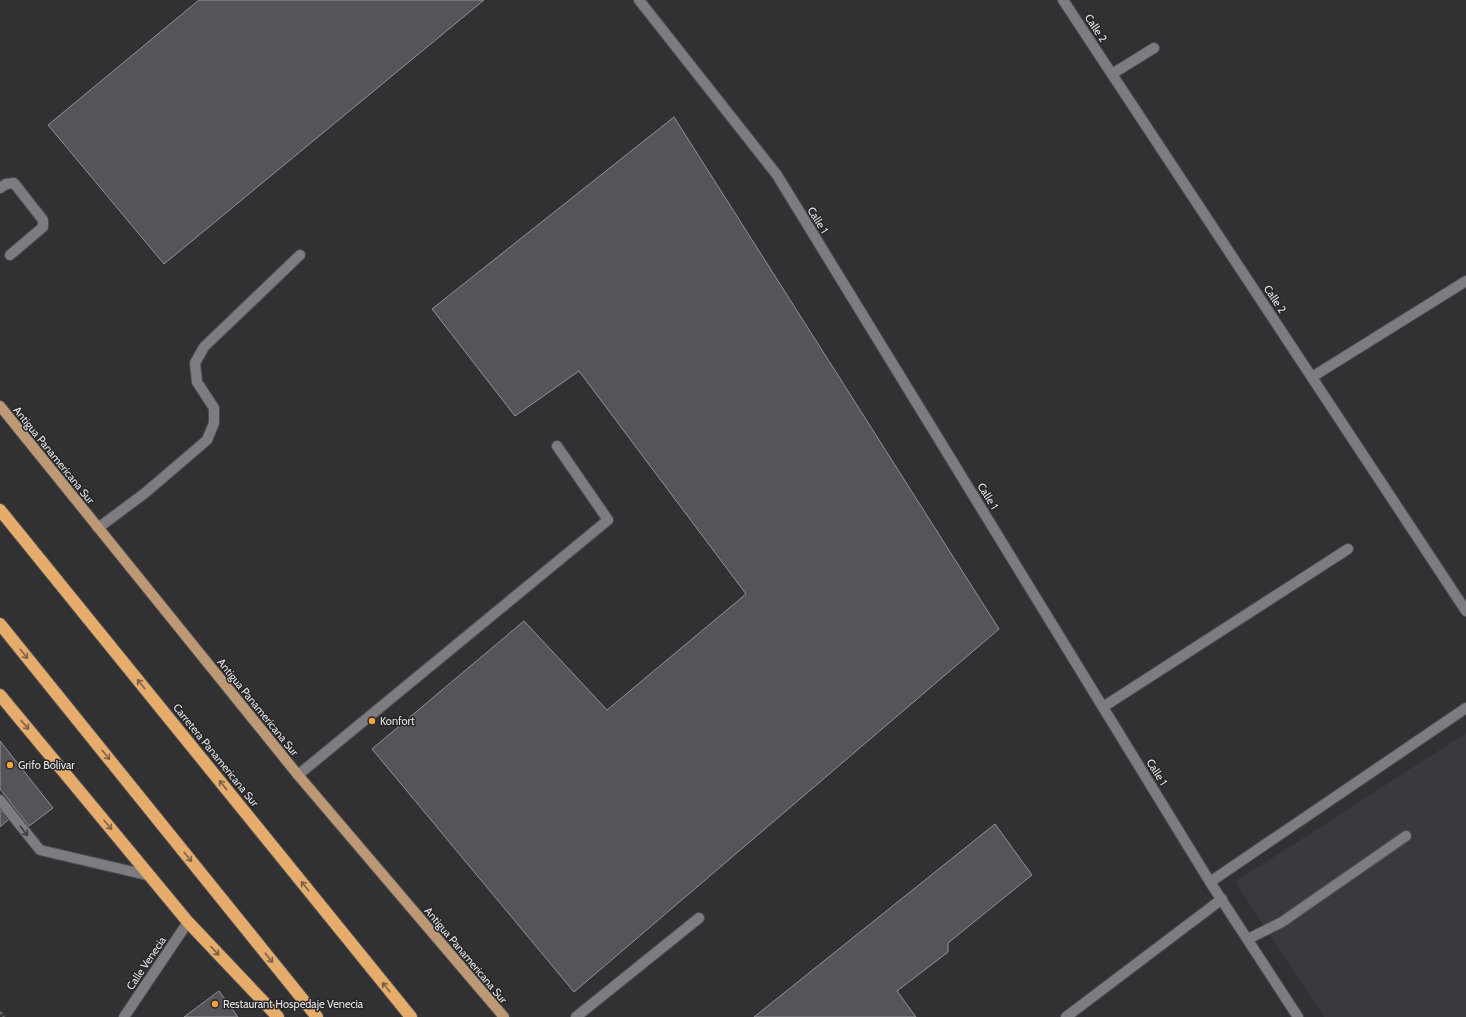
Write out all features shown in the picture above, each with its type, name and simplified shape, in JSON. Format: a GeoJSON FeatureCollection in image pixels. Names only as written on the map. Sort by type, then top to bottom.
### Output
{"type":"FeatureCollection","features":[{"type":"Feature","properties":{"kind":"highway","name":"Carretera Panamericana Sur"},"geometry":{"type":"LineString","coordinates":[[0,510],[411,1017]]}},
{"type":"Feature","properties":{"kind":"highway"},"geometry":{"type":"LineString","coordinates":[[0,624],[317,1017]]}},
{"type":"Feature","properties":{"kind":"highway"},"geometry":{"type":"LineString","coordinates":[[0,694],[188,922],[278,1017]]}},
{"type":"Feature","properties":{"kind":"main road","name":"Antigua Panamericana Sur"},"geometry":{"type":"LineString","coordinates":[[0,406],[298,775],[504,1017]]}},
{"type":"Feature","properties":{"kind":"street","name":"Calle 1"},"geometry":{"type":"LineString","coordinates":[[639,0],[777,175],[1210,882],[1298,1017]]}},
{"type":"Feature","properties":{"kind":"street","name":"Calle 2"},"geometry":{"type":"LineString","coordinates":[[1063,0],[1466,611]]}},
{"type":"Feature","properties":{"kind":"street"},"geometry":{"type":"LineString","coordinates":[[1112,74],[1154,48]]}},
{"type":"Feature","properties":{"kind":"street"},"geometry":{"type":"LineString","coordinates":[[0,188],[6,184],[14,183],[43,220],[43,227],[10,255]]}},
{"type":"Feature","properties":{"kind":"street"},"geometry":{"type":"LineString","coordinates":[[98,528],[145,492],[207,440],[214,423],[214,408],[197,382],[195,363],[204,347],[300,255]]}},
{"type":"Feature","properties":{"kind":"street"},"geometry":{"type":"LineString","coordinates":[[1312,377],[1466,281]]}},
{"type":"Feature","properties":{"kind":"street"},"geometry":{"type":"LineString","coordinates":[[298,775],[608,520],[556,446]]}},
{"type":"Feature","properties":{"kind":"street"},"geometry":{"type":"LineString","coordinates":[[1103,707],[1348,549]]}},
{"type":"Feature","properties":{"kind":"street"},"geometry":{"type":"LineString","coordinates":[[1210,882],[1466,708]]}},
{"type":"Feature","properties":{"kind":"street"},"geometry":{"type":"LineString","coordinates":[[0,800],[40,850],[151,876]]}},
{"type":"Feature","properties":{"kind":"street"},"geometry":{"type":"LineString","coordinates":[[1248,939],[1282,922],[1406,836]]}},
{"type":"Feature","properties":{"kind":"street"},"geometry":{"type":"LineString","coordinates":[[1066,1017],[1222,899]]}},
{"type":"Feature","properties":{"kind":"street"},"geometry":{"type":"LineString","coordinates":[[576,1017],[699,918]]}},
{"type":"Feature","properties":{"kind":"street","name":"Calle Venecia"},"geometry":{"type":"LineString","coordinates":[[124,1017],[188,922]]}},
{"type":"Feature","properties":{"kind":"path"},"geometry":{"type":"LineString","coordinates":[[0,1012],[4,1017]]}},
{"type":"Feature","properties":{"kind":"shaded area"},"geometry":{"type":"Polygon","coordinates":[[[1466,733],[1466,1017],[1324,1017],[1235,882],[1466,733]]]}},
{"type":"Feature","properties":{"kind":"building"},"geometry":{"type":"Polygon","coordinates":[[[199,0],[484,0],[164,264],[48,125],[199,0]]]}},
{"type":"Feature","properties":{"kind":"building"},"geometry":{"type":"Polygon","coordinates":[[[674,117],[999,629],[574,992],[372,749],[524,621],[607,710],[746,594],[579,371],[515,416],[432,309],[674,117]]]}},
{"type":"Feature","properties":{"kind":"building","name":"Grifo Bolivar"},"geometry":{"type":"Polygon","coordinates":[[[0,741],[53,808],[29,826],[0,789],[0,741]]]}},
{"type":"Feature","properties":{"kind":"building"},"geometry":{"type":"Polygon","coordinates":[[[0,810],[9,819],[0,827],[0,810]]]}},
{"type":"Feature","properties":{"kind":"building"},"geometry":{"type":"Polygon","coordinates":[[[995,824],[1032,875],[948,943],[948,952],[897,991],[916,1017],[754,1017],[995,824]]]}},
{"type":"Feature","properties":{"kind":"building","name":"Restaurant Hospedaje Venecia"},"geometry":{"type":"Polygon","coordinates":[[[219,991],[238,1017],[184,1017],[219,991]]]}},
{"type":"Feature","properties":{"kind":"place","name":"Konfort"},"geometry":{"type":"Point","coordinates":[372,721]}},
{"type":"Feature","properties":{"kind":"place","name":"Grifo Bolivar"},"geometry":{"type":"Point","coordinates":[10,765]}},
{"type":"Feature","properties":{"kind":"place","name":"Restaurant Hospedaje Venecia"},"geometry":{"type":"Point","coordinates":[215,1004]}}]}
